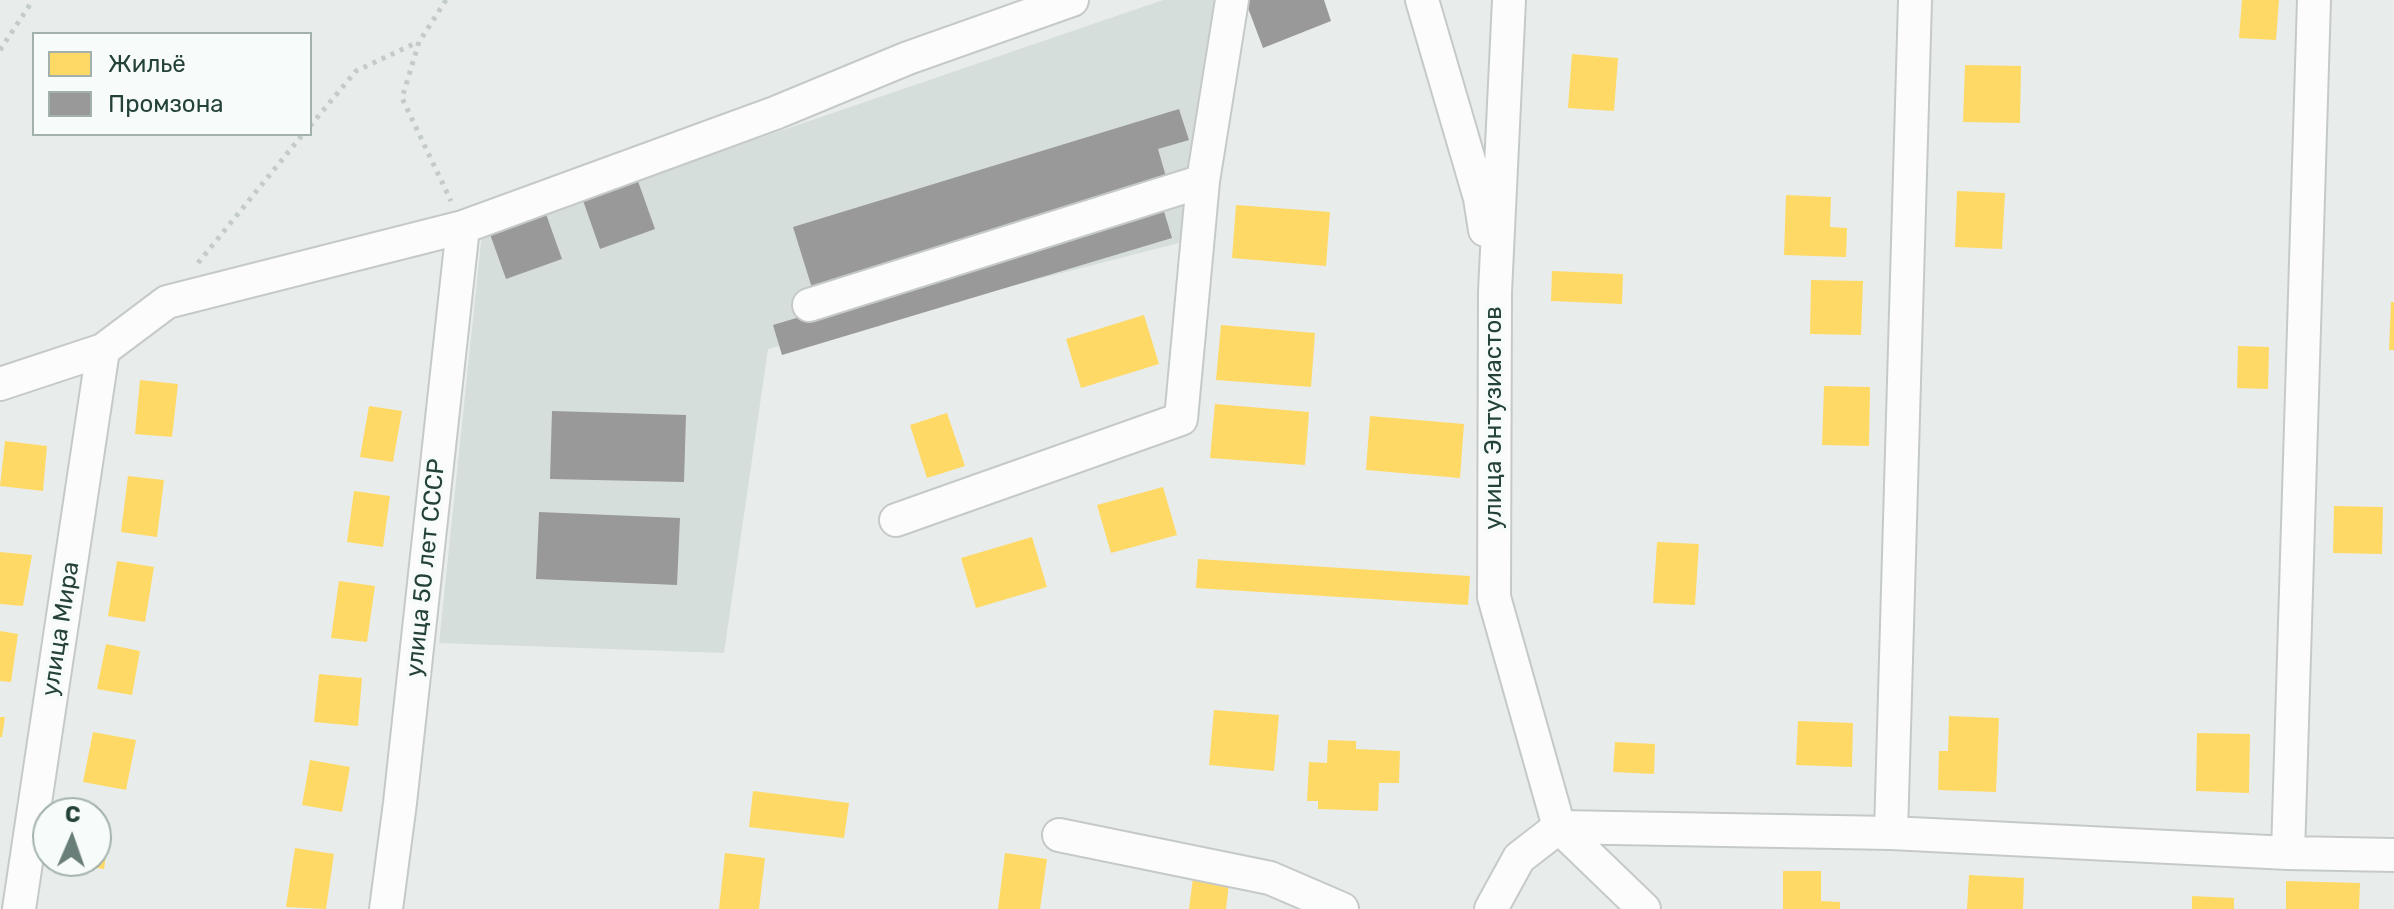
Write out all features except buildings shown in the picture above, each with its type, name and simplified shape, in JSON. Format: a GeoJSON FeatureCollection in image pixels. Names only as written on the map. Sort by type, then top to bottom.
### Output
{"type":"FeatureCollection","features":[{"type":"Feature","properties":{"kind":"street"},"geometry":{"type":"LineString","coordinates":[[0,384],[103,350],[167,302],[463,227],[775,113],[908,58],[1072,0]]}},
{"type":"Feature","properties":{"kind":"street"},"geometry":{"type":"LineString","coordinates":[[896,520],[1181,419],[1203,181],[1232,0]]}},
{"type":"Feature","properties":{"kind":"street"},"geometry":{"type":"LineString","coordinates":[[1422,0],[1480,198],[1495,292]]}},
{"type":"Feature","properties":{"kind":"street","name":"улица Энтузиастов"},"geometry":{"type":"LineString","coordinates":[[1509,0],[1495,292],[1494,597],[1559,827]]}},
{"type":"Feature","properties":{"kind":"street"},"geometry":{"type":"LineString","coordinates":[[1891,833],[1915,0]]}},
{"type":"Feature","properties":{"kind":"street"},"geometry":{"type":"LineString","coordinates":[[2288,853],[2314,0]]}},
{"type":"Feature","properties":{"kind":"street"},"geometry":{"type":"LineString","coordinates":[[809,305],[1203,181]]}},
{"type":"Feature","properties":{"kind":"street","name":"улица 50 лет СССР"},"geometry":{"type":"LineString","coordinates":[[386,909],[404,772],[463,227]]}},
{"type":"Feature","properties":{"kind":"street","name":"улица Мира"},"geometry":{"type":"LineString","coordinates":[[19,909],[103,350]]}},
{"type":"Feature","properties":{"kind":"street"},"geometry":{"type":"LineString","coordinates":[[1559,827],[1644,909]]}},
{"type":"Feature","properties":{"kind":"street"},"geometry":{"type":"LineString","coordinates":[[1491,909],[1519,858],[1559,827],[1891,833],[2288,853],[2394,855]]}},
{"type":"Feature","properties":{"kind":"street"},"geometry":{"type":"LineString","coordinates":[[1059,835],[1270,878],[1342,909]]}},
{"type":"Feature","properties":{"kind":"path"},"geometry":{"type":"LineString","coordinates":[[0,50],[33,0]]}},
{"type":"Feature","properties":{"kind":"path"},"geometry":{"type":"LineString","coordinates":[[446,0],[419,42],[402,98],[463,227]]}},
{"type":"Feature","properties":{"kind":"path"},"geometry":{"type":"LineString","coordinates":[[312,124],[356,71],[419,42]]}},
{"type":"Feature","properties":{"kind":"path"},"geometry":{"type":"LineString","coordinates":[[167,302],[301,136]]}},
{"type":"Feature","properties":{"kind":"shaded area"},"geometry":{"type":"Polygon","coordinates":[[[1163,0],[1214,0],[1190,240],[768,349],[724,653],[439,643],[482,233],[1163,0]]]}}]}
